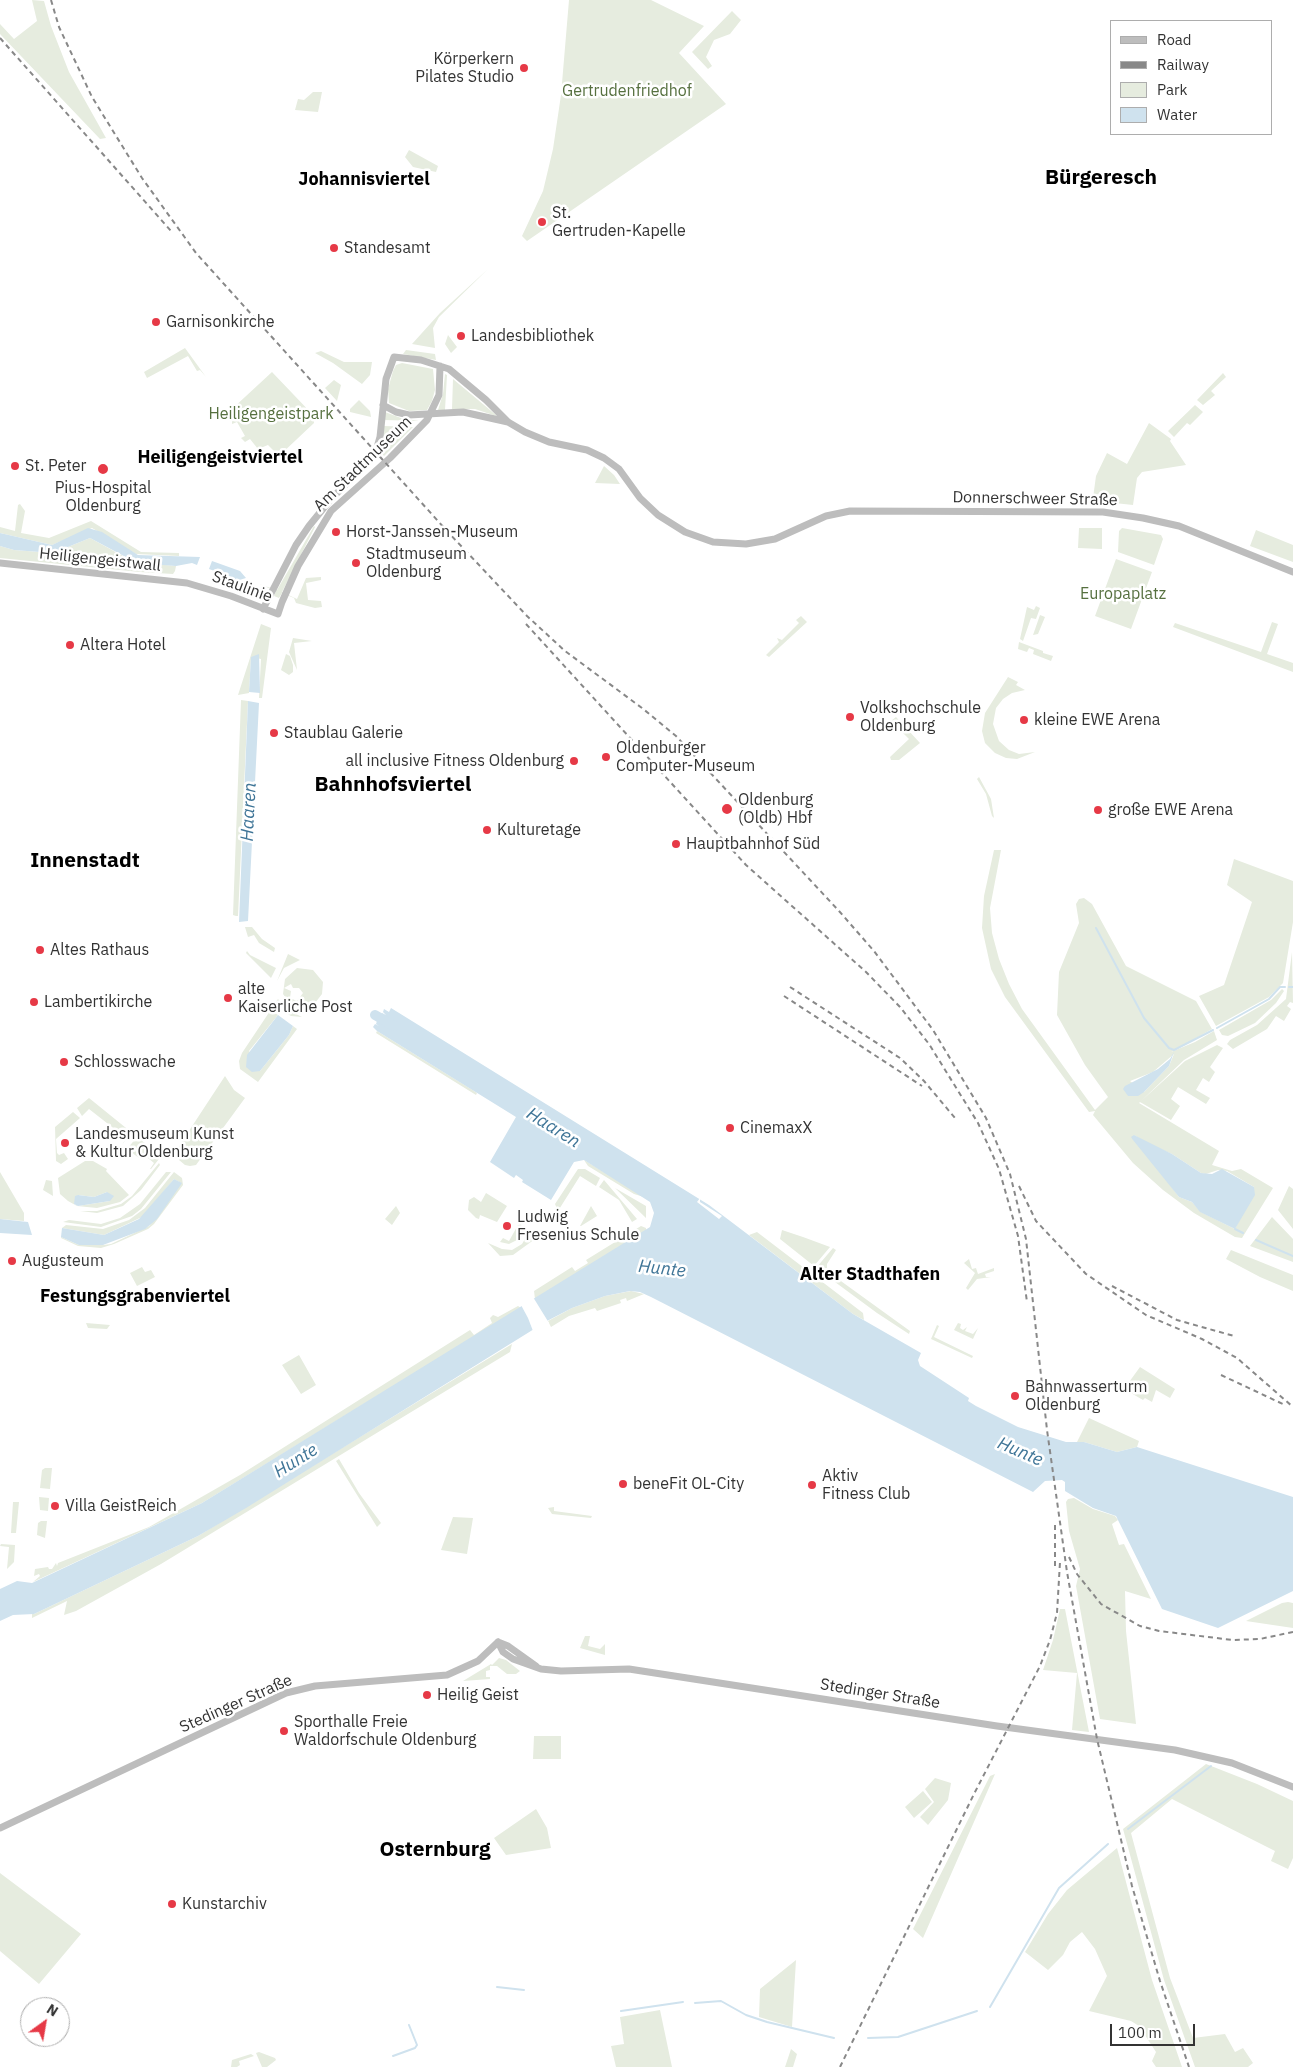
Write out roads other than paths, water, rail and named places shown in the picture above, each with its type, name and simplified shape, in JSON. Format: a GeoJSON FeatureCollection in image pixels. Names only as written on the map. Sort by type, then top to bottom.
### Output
{"type":"FeatureCollection","features":[{"type":"Feature","properties":{"kind":"main road"},"geometry":{"type":"LineString","coordinates":[[394,357],[421,360],[454,373],[508,422],[471,413],[430,416],[403,414],[383,405],[386,379],[394,357]]}},
{"type":"Feature","properties":{"kind":"main road"},"geometry":{"type":"LineString","coordinates":[[430,416],[439,396],[440,366]]}},
{"type":"Feature","properties":{"kind":"main road","name":"Am Stadtmuseum"},"geometry":{"type":"LineString","coordinates":[[263,609],[296,545],[309,526],[331,499],[376,451],[380,437],[383,405]]}},
{"type":"Feature","properties":{"kind":"main road","name":"Am Stadtmuseum"},"geometry":{"type":"LineString","coordinates":[[278,614],[293,575],[324,520],[331,511],[412,438],[430,416]]}},
{"type":"Feature","properties":{"kind":"main road","name":"Donnerschweer Straße"},"geometry":{"type":"LineString","coordinates":[[508,422],[536,437],[598,454],[619,469],[640,498],[663,518],[685,532],[713,542],[738,544],[775,539],[826,516],[858,511],[1112,513],[1179,526],[1293,572]]}},
{"type":"Feature","properties":{"kind":"main road","name":"Heiligengeistwall"},"geometry":{"type":"LineString","coordinates":[[0,563],[148,578],[197,585]]}},
{"type":"Feature","properties":{"kind":"main road","name":"Staulinie"},"geometry":{"type":"LineString","coordinates":[[197,585],[278,614]]}},
{"type":"Feature","properties":{"kind":"main road","name":"Stedinger Straße"},"geometry":{"type":"LineString","coordinates":[[0,1828],[286,1694],[315,1686],[447,1675],[478,1661],[498,1642],[508,1646],[541,1669],[561,1671],[629,1669],[997,1726],[1175,1750],[1214,1758],[1293,1787]]}},
{"type":"Feature","properties":{"kind":"water"},"geometry":{"type":"Polygon","coordinates":[[[88,528],[102,532],[138,555],[200,557],[197,565],[192,563],[176,566],[137,563],[90,538],[53,553],[14,550],[0,546],[0,533],[52,545],[88,528]]]}},
{"type":"Feature","properties":{"kind":"water"},"geometry":{"type":"Polygon","coordinates":[[[212,561],[240,571],[246,578],[236,581],[231,577],[209,569],[212,561]]]}},
{"type":"Feature","properties":{"kind":"water"},"geometry":{"type":"Polygon","coordinates":[[[259,654],[260,693],[249,692],[251,657],[259,654]]]}},
{"type":"Feature","properties":{"kind":"water"},"geometry":{"type":"Polygon","coordinates":[[[248,701],[259,703],[248,921],[239,922],[248,701]]]}},
{"type":"Feature","properties":{"kind":"water","name":"Hunte"},"geometry":{"type":"Polygon","coordinates":[[[391,1008],[709,1205],[853,1314],[921,1353],[918,1360],[920,1366],[969,1398],[968,1401],[976,1406],[1018,1427],[1066,1442],[1084,1442],[1117,1452],[1137,1447],[1293,1497],[1293,1591],[1218,1628],[1162,1609],[1116,1516],[1093,1508],[1065,1491],[1065,1482],[1062,1480],[1045,1481],[1033,1492],[651,1297],[640,1292],[630,1291],[605,1296],[572,1308],[547,1321],[198,1536],[34,1614],[13,1615],[0,1621],[0,1589],[17,1581],[32,1583],[202,1503],[650,1227],[654,1213],[650,1202],[584,1160],[574,1162],[551,1200],[522,1182],[523,1180],[516,1175],[514,1178],[490,1162],[516,1117],[377,1031],[373,1027],[375,1024],[379,1026],[376,1024],[377,1021],[382,1023],[385,1019],[380,1016],[382,1013],[386,1015],[383,1012],[384,1009],[389,1012],[391,1008]]]}},
{"type":"Feature","properties":{"kind":"water"},"geometry":{"type":"Polygon","coordinates":[[[278,1015],[293,1026],[289,1035],[260,1071],[252,1072],[246,1067],[247,1055],[278,1015]]]}},
{"type":"Feature","properties":{"kind":"water"},"geometry":{"type":"Polygon","coordinates":[[[1174,1052],[1169,1066],[1144,1092],[1138,1096],[1128,1096],[1123,1089],[1125,1086],[1158,1069],[1170,1059],[1174,1052]]]}},
{"type":"Feature","properties":{"kind":"water"},"geometry":{"type":"Polygon","coordinates":[[[1134,1135],[1172,1154],[1201,1173],[1212,1174],[1222,1169],[1254,1187],[1255,1195],[1235,1229],[1200,1212],[1192,1202],[1179,1197],[1133,1140],[1131,1137],[1134,1135]]]}},
{"type":"Feature","properties":{"kind":"water"},"geometry":{"type":"Polygon","coordinates":[[[174,1179],[182,1183],[157,1219],[145,1229],[103,1245],[79,1245],[61,1237],[62,1228],[104,1235],[139,1219],[174,1179]]]}},
{"type":"Feature","properties":{"kind":"water"},"geometry":{"type":"Polygon","coordinates":[[[107,1192],[114,1196],[110,1201],[78,1206],[74,1204],[75,1196],[94,1197],[107,1192]]]}},
{"type":"Feature","properties":{"kind":"water"},"geometry":{"type":"Polygon","coordinates":[[[0,1219],[28,1222],[32,1235],[0,1233],[0,1219]]]}},
{"type":"Feature","properties":{"kind":"waterway"},"geometry":{"type":"LineString","coordinates":[[1096,928],[1144,1018],[1169,1048],[1174,1050],[1213,1030]]}},
{"type":"Feature","properties":{"kind":"waterway"},"geometry":{"type":"LineString","coordinates":[[1217,1028],[1269,999],[1280,987],[1285,987]]}},
{"type":"Feature","properties":{"kind":"waterway","name":"Haaren"},"geometry":{"type":"LineString","coordinates":[[375,1015],[394,1026]]}},
{"type":"Feature","properties":{"kind":"waterway"},"geometry":{"type":"LineString","coordinates":[[1235,1229],[1243,1233]]}},
{"type":"Feature","properties":{"kind":"waterway"},"geometry":{"type":"LineString","coordinates":[[1256,1240],[1293,1256]]}},
{"type":"Feature","properties":{"kind":"waterway"},"geometry":{"type":"LineString","coordinates":[[1128,1829],[1211,1766]]}},
{"type":"Feature","properties":{"kind":"waterway"},"geometry":{"type":"LineString","coordinates":[[990,2007],[1059,1888],[1108,1844]]}},
{"type":"Feature","properties":{"kind":"waterway"},"geometry":{"type":"LineString","coordinates":[[497,1987],[524,1990]]}},
{"type":"Feature","properties":{"kind":"waterway"},"geometry":{"type":"LineString","coordinates":[[695,2003],[721,2001],[746,2015],[767,2022],[834,2038]]}},
{"type":"Feature","properties":{"kind":"waterway"},"geometry":{"type":"LineString","coordinates":[[621,2011],[683,2002]]}},
{"type":"Feature","properties":{"kind":"waterway"},"geometry":{"type":"LineString","coordinates":[[868,2038],[898,2037],[977,2011]]}},
{"type":"Feature","properties":{"kind":"waterway"},"geometry":{"type":"LineString","coordinates":[[393,2056],[415,2048],[417,2045],[409,2025]]}},
{"type":"Feature","properties":{"kind":"railway"},"geometry":{"type":"LineString","coordinates":[[51,0],[59,27],[92,97],[142,178],[196,253],[447,531],[527,616],[565,651],[642,708],[676,736],[839,911],[874,951],[933,1030],[986,1118],[1010,1174],[1026,1239],[1047,1430],[1067,1572],[1097,1739],[1132,1886],[1160,1981],[1189,2067]]}},
{"type":"Feature","properties":{"kind":"railway"},"geometry":{"type":"LineString","coordinates":[[0,38],[171,231]]}},
{"type":"Feature","properties":{"kind":"railway"},"geometry":{"type":"LineString","coordinates":[[526,624],[746,865],[866,972],[900,1007],[929,1044],[978,1123],[999,1169],[1018,1236],[1027,1302]]}},
{"type":"Feature","properties":{"kind":"railway"},"geometry":{"type":"LineString","coordinates":[[790,987],[900,1058],[924,1081],[955,1118]]}},
{"type":"Feature","properties":{"kind":"railway"},"geometry":{"type":"LineString","coordinates":[[784,996],[922,1086]]}},
{"type":"Feature","properties":{"kind":"railway"},"geometry":{"type":"LineString","coordinates":[[1019,1186],[1036,1221],[1086,1274],[1146,1315],[1202,1339],[1237,1358],[1293,1407]]}},
{"type":"Feature","properties":{"kind":"railway"},"geometry":{"type":"LineString","coordinates":[[1112,1286],[1177,1320],[1234,1336]]}},
{"type":"Feature","properties":{"kind":"railway"},"geometry":{"type":"LineString","coordinates":[[1221,1375],[1285,1405]]}},
{"type":"Feature","properties":{"kind":"railway"},"geometry":{"type":"LineString","coordinates":[[1055,1525],[1055,1570]]}},
{"type":"Feature","properties":{"kind":"railway"},"geometry":{"type":"LineString","coordinates":[[1069,1557],[1077,1574],[1101,1604],[1140,1626],[1159,1631],[1233,1640],[1260,1639],[1293,1632]]}},
{"type":"Feature","properties":{"kind":"railway"},"geometry":{"type":"LineString","coordinates":[[840,2067],[974,1794],[1040,1666],[1050,1640],[1057,1613],[1060,1562]]}},
{"type":"Feature","properties":{"kind":"place","name":"Körperkern Pilates Studio"},"geometry":{"type":"Point","coordinates":[524,68]}},
{"type":"Feature","properties":{"kind":"place","name":"St. Gertruden-Kapelle"},"geometry":{"type":"Point","coordinates":[542,222]}},
{"type":"Feature","properties":{"kind":"place","name":"Standesamt"},"geometry":{"type":"Point","coordinates":[334,248]}},
{"type":"Feature","properties":{"kind":"place","name":"Garnisonkirche"},"geometry":{"type":"Point","coordinates":[156,322]}},
{"type":"Feature","properties":{"kind":"place","name":"Landesbibliothek"},"geometry":{"type":"Point","coordinates":[461,336]}},
{"type":"Feature","properties":{"kind":"place","name":"St. Peter"},"geometry":{"type":"Point","coordinates":[15,466]}},
{"type":"Feature","properties":{"kind":"place","name":"Pius-Hospital Oldenburg"},"geometry":{"type":"Point","coordinates":[103,469]}},
{"type":"Feature","properties":{"kind":"place","name":"Horst-Janssen-Museum"},"geometry":{"type":"Point","coordinates":[336,532]}},
{"type":"Feature","properties":{"kind":"place","name":"Stadtmuseum Oldenburg"},"geometry":{"type":"Point","coordinates":[356,563]}},
{"type":"Feature","properties":{"kind":"place","name":"Altera Hotel"},"geometry":{"type":"Point","coordinates":[70,645]}},
{"type":"Feature","properties":{"kind":"place","name":"Volkshochschule Oldenburg"},"geometry":{"type":"Point","coordinates":[850,717]}},
{"type":"Feature","properties":{"kind":"place","name":"kleine EWE Arena"},"geometry":{"type":"Point","coordinates":[1024,720]}},
{"type":"Feature","properties":{"kind":"place","name":"Staublau Galerie"},"geometry":{"type":"Point","coordinates":[274,733]}},
{"type":"Feature","properties":{"kind":"place","name":"Oldenburger Computer-Museum"},"geometry":{"type":"Point","coordinates":[606,757]}},
{"type":"Feature","properties":{"kind":"place","name":"all inclusive Fitness Oldenburg"},"geometry":{"type":"Point","coordinates":[574,761]}},
{"type":"Feature","properties":{"kind":"place","name":"Oldenburg (Oldb) Hbf"},"geometry":{"type":"Point","coordinates":[727,809]}},
{"type":"Feature","properties":{"kind":"place","name":"große EWE Arena"},"geometry":{"type":"Point","coordinates":[1098,810]}},
{"type":"Feature","properties":{"kind":"place","name":"Kulturetage"},"geometry":{"type":"Point","coordinates":[487,830]}},
{"type":"Feature","properties":{"kind":"place","name":"Hauptbahnhof Süd"},"geometry":{"type":"Point","coordinates":[676,844]}},
{"type":"Feature","properties":{"kind":"place","name":"Altes Rathaus"},"geometry":{"type":"Point","coordinates":[40,950]}},
{"type":"Feature","properties":{"kind":"place","name":"alte Kaiserliche Post"},"geometry":{"type":"Point","coordinates":[228,998]}},
{"type":"Feature","properties":{"kind":"place","name":"Lambertikirche"},"geometry":{"type":"Point","coordinates":[34,1002]}},
{"type":"Feature","properties":{"kind":"place","name":"Schlosswache"},"geometry":{"type":"Point","coordinates":[64,1062]}},
{"type":"Feature","properties":{"kind":"place","name":"CinemaxX"},"geometry":{"type":"Point","coordinates":[730,1128]}},
{"type":"Feature","properties":{"kind":"place","name":"Landesmuseum Kunst & Kultur Oldenburg"},"geometry":{"type":"Point","coordinates":[65,1143]}},
{"type":"Feature","properties":{"kind":"place","name":"Ludwig Fresenius Schule"},"geometry":{"type":"Point","coordinates":[507,1226]}},
{"type":"Feature","properties":{"kind":"place","name":"Augusteum"},"geometry":{"type":"Point","coordinates":[12,1261]}},
{"type":"Feature","properties":{"kind":"place","name":"Bahnwasserturm Oldenburg"},"geometry":{"type":"Point","coordinates":[1015,1396]}},
{"type":"Feature","properties":{"kind":"place","name":"beneFit OL-City"},"geometry":{"type":"Point","coordinates":[623,1484]}},
{"type":"Feature","properties":{"kind":"place","name":"Aktiv Fitness Club"},"geometry":{"type":"Point","coordinates":[812,1485]}},
{"type":"Feature","properties":{"kind":"place","name":"Villa GeistReich"},"geometry":{"type":"Point","coordinates":[55,1506]}},
{"type":"Feature","properties":{"kind":"place","name":"Heilig Geist"},"geometry":{"type":"Point","coordinates":[427,1695]}},
{"type":"Feature","properties":{"kind":"place","name":"Sporthalle Freie Waldorfschule Oldenburg"},"geometry":{"type":"Point","coordinates":[284,1731]}},
{"type":"Feature","properties":{"kind":"place","name":"Kunstarchiv"},"geometry":{"type":"Point","coordinates":[172,1904]}},
{"type":"Feature","properties":{"kind":"district","name":"Bürgeresch"},"geometry":{"type":"Point","coordinates":[1101,178]}},
{"type":"Feature","properties":{"kind":"district","name":"Johannisviertel"},"geometry":{"type":"Point","coordinates":[364,180]}},
{"type":"Feature","properties":{"kind":"district","name":"Heiligengeistviertel"},"geometry":{"type":"Point","coordinates":[220,458]}},
{"type":"Feature","properties":{"kind":"district","name":"Bahnhofsviertel"},"geometry":{"type":"Point","coordinates":[393,785]}},
{"type":"Feature","properties":{"kind":"district","name":"Innenstadt"},"geometry":{"type":"Point","coordinates":[85,861]}},
{"type":"Feature","properties":{"kind":"district","name":"Alter Stadthafen"},"geometry":{"type":"Point","coordinates":[870,1275]}},
{"type":"Feature","properties":{"kind":"district","name":"Festungsgrabenviertel"},"geometry":{"type":"Point","coordinates":[135,1297]}},
{"type":"Feature","properties":{"kind":"district","name":"Osternburg"},"geometry":{"type":"Point","coordinates":[435,1850]}},
{"type":"Feature","properties":{"kind":"park label","name":"Gertrudenfriedhof"},"geometry":{"type":"Point","coordinates":[627,91]}},
{"type":"Feature","properties":{"kind":"park label","name":"Heiligengeistpark"},"geometry":{"type":"Point","coordinates":[271,414]}},
{"type":"Feature","properties":{"kind":"park label","name":"Europaplatz"},"geometry":{"type":"Point","coordinates":[1123,594]}}]}
